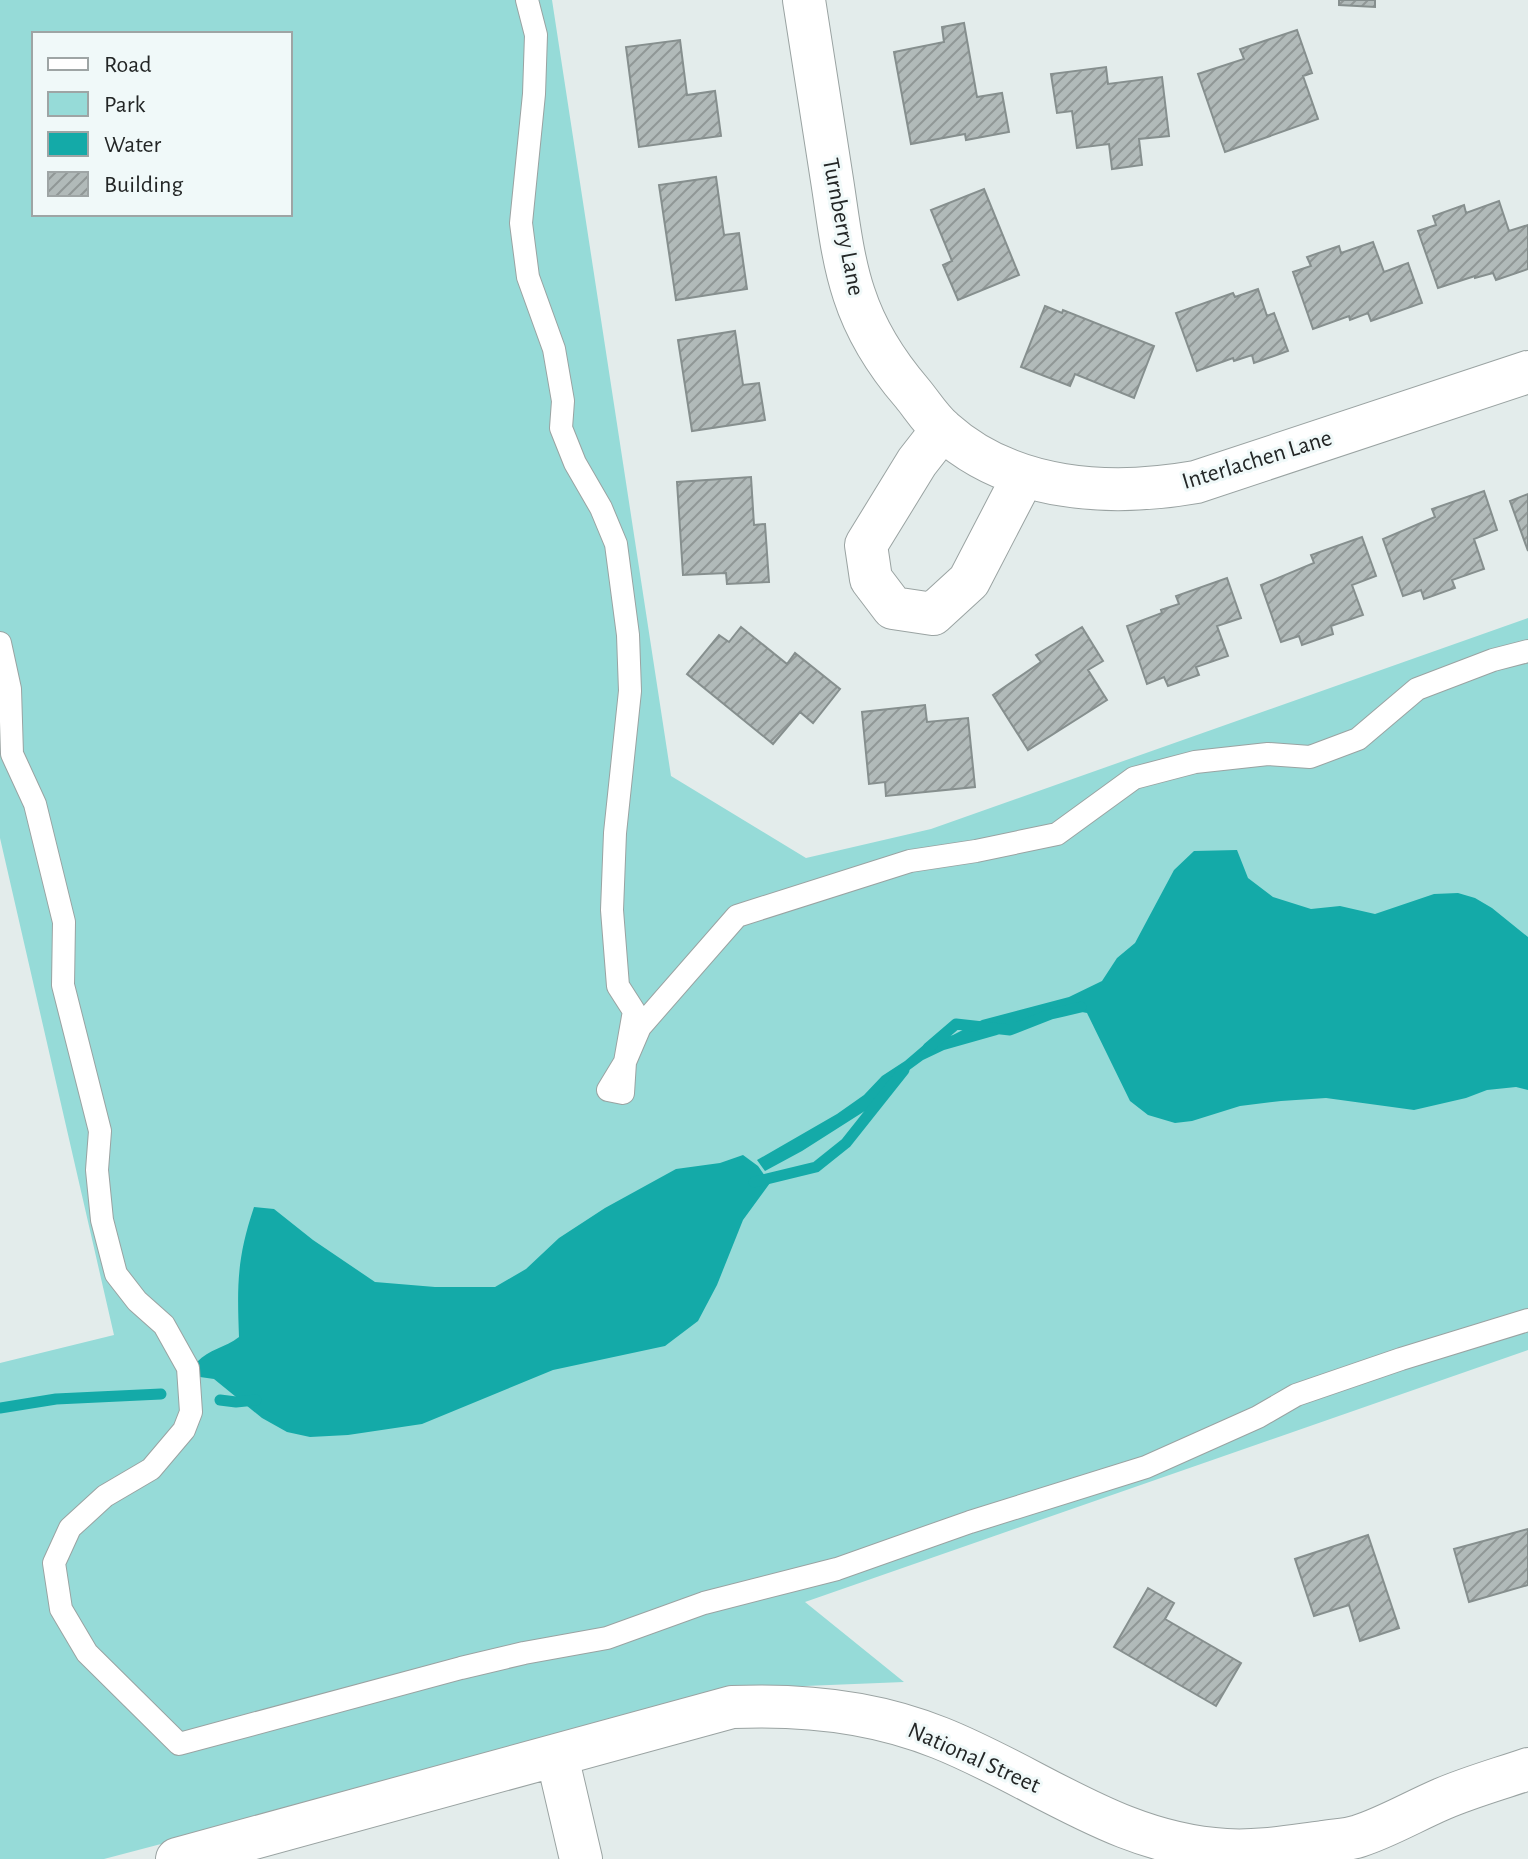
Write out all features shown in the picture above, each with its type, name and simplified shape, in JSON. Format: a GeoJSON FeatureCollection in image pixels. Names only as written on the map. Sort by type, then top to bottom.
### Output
{"type":"FeatureCollection","features":[{"type":"Feature","properties":{"kind":"street","name":"Turnberry Lane"},"geometry":{"type":"LineString","coordinates":[[804,0],[843,251],[854,293],[869,331],[887,362],[942,430]]}},
{"type":"Feature","properties":{"kind":"street","name":"Interlachen Lane"},"geometry":{"type":"LineString","coordinates":[[942,430],[977,455],[1023,477],[1123,491],[1158,489],[1196,482],[1528,372]]}},
{"type":"Feature","properties":{"kind":"street"},"geometry":{"type":"LineString","coordinates":[[942,430],[917,462],[866,545],[871,579],[893,608],[933,614],[969,581],[1023,477]]}},
{"type":"Feature","properties":{"kind":"street","name":"National Street"},"geometry":{"type":"LineString","coordinates":[[177,1859],[732,1707],[770,1705],[836,1710],[883,1719],[939,1737],[1112,1824],[1189,1847],[1252,1850],[1360,1848],[1444,1798],[1528,1769]]}},
{"type":"Feature","properties":{"kind":"street"},"geometry":{"type":"LineString","coordinates":[[557,1756],[581,1859]]}},
{"type":"Feature","properties":{"kind":"lane"},"geometry":{"type":"LineString","coordinates":[[527,0],[536,35],[534,94],[521,223],[528,277],[554,349],[563,401],[561,428],[616,544],[628,635],[630,691],[615,833],[612,910],[618,986],[634,1011],[625,1062],[640,1027],[737,916],[910,861],[1057,834],[1134,778],[1195,762],[1268,754],[1310,757],[1358,739],[1417,689],[1493,660],[1528,651]]}},
{"type":"Feature","properties":{"kind":"lane"},"geometry":{"type":"LineString","coordinates":[[0,643],[10,689],[12,754],[35,804],[64,922],[63,985],[100,1131],[97,1170],[102,1220],[116,1274],[137,1301],[164,1325],[188,1368],[191,1412],[184,1430],[151,1469],[105,1496],[70,1528],[54,1563],[61,1609],[87,1653],[179,1744],[461,1668],[607,1638],[704,1603],[837,1569],[970,1522],[1146,1467],[1258,1417],[1296,1395],[1528,1320]]}},
{"type":"Feature","properties":{"kind":"green space"},"geometry":{"type":"Polygon","coordinates":[[[0,0],[552,0],[671,776],[806,858],[931,829],[1528,618],[1528,1350],[805,1602],[904,1682],[780,1687],[481,1760],[104,1859],[0,1859],[0,1363],[114,1335],[0,838],[0,0]]]}},
{"type":"Feature","properties":{"kind":"water"},"geometry":{"type":"Polygon","coordinates":[[[1237,850],[1248,878],[1273,897],[1311,909],[1340,906],[1375,914],[1434,894],[1458,893],[1492,908],[1528,937],[1528,1090],[1516,1087],[1487,1090],[1414,1110],[1326,1098],[1281,1101],[1240,1106],[1175,1123],[1148,1115],[1130,1101],[1087,1013],[1061,1008],[997,1035],[944,1050],[923,1060],[882,1090],[868,1109],[802,1151],[765,1171],[757,1160],[837,1114],[926,1043],[953,1035],[982,1020],[1069,997],[1102,981],[1117,958],[1135,943],[1174,870],[1194,851],[1237,850]]]}},
{"type":"Feature","properties":{"kind":"water"},"geometry":{"type":"Polygon","coordinates":[[[743,1155],[758,1166],[770,1183],[743,1220],[717,1285],[698,1321],[665,1346],[553,1370],[422,1424],[348,1435],[310,1437],[287,1432],[262,1418],[214,1379],[200,1377],[197,1362],[239,1337],[239,1271],[254,1207],[274,1209],[375,1282],[435,1287],[495,1287],[526,1269],[559,1238],[605,1208],[676,1169],[720,1163],[743,1155]]]}},
{"type":"Feature","properties":{"kind":"building"},"geometry":{"type":"Polygon","coordinates":[[[1339,0],[1375,0],[1375,7],[1339,5],[1339,0]]]}},
{"type":"Feature","properties":{"kind":"building"},"geometry":{"type":"Polygon","coordinates":[[[964,23],[977,97],[1002,93],[1009,132],[966,140],[965,134],[911,144],[894,52],[944,42],[942,27],[964,23]]]}},
{"type":"Feature","properties":{"kind":"building"},"geometry":{"type":"Polygon","coordinates":[[[1297,30],[1312,73],[1303,76],[1318,119],[1225,152],[1198,74],[1244,59],[1240,49],[1297,30]]]}},
{"type":"Feature","properties":{"kind":"building"},"geometry":{"type":"Polygon","coordinates":[[[680,40],[687,95],[715,91],[721,136],[639,147],[626,47],[680,40]]]}},
{"type":"Feature","properties":{"kind":"building"},"geometry":{"type":"Polygon","coordinates":[[[1106,67],[1108,84],[1162,77],[1169,136],[1139,139],[1142,165],[1112,169],[1109,144],[1077,148],[1072,111],[1057,113],[1051,74],[1106,67]]]}},
{"type":"Feature","properties":{"kind":"building"},"geometry":{"type":"Polygon","coordinates":[[[716,177],[724,235],[739,233],[747,289],[676,300],[659,185],[716,177]]]}},
{"type":"Feature","properties":{"kind":"building"},"geometry":{"type":"Polygon","coordinates":[[[984,189],[1019,275],[958,300],[943,265],[952,261],[931,210],[984,189]]]}},
{"type":"Feature","properties":{"kind":"building"},"geometry":{"type":"Polygon","coordinates":[[[1499,201],[1509,231],[1528,225],[1528,269],[1496,280],[1493,273],[1438,288],[1418,231],[1436,225],[1433,216],[1464,205],[1466,213],[1499,201]]]}},
{"type":"Feature","properties":{"kind":"building"},"geometry":{"type":"Polygon","coordinates":[[[1373,242],[1384,272],[1408,263],[1422,303],[1371,321],[1368,313],[1350,320],[1349,316],[1313,329],[1293,272],[1311,266],[1307,257],[1339,246],[1341,253],[1373,242]]]}},
{"type":"Feature","properties":{"kind":"building"},"geometry":{"type":"Polygon","coordinates":[[[1258,289],[1267,316],[1274,313],[1288,351],[1254,363],[1252,355],[1234,361],[1233,358],[1197,371],[1176,313],[1233,293],[1235,297],[1258,289]]]}},
{"type":"Feature","properties":{"kind":"building"},"geometry":{"type":"Polygon","coordinates":[[[1045,306],[1062,313],[1063,310],[1154,346],[1134,398],[1075,374],[1070,386],[1021,367],[1045,306]]]}},
{"type":"Feature","properties":{"kind":"building"},"geometry":{"type":"Polygon","coordinates":[[[735,331],[743,385],[759,383],[765,420],[692,431],[678,340],[735,331]]]}},
{"type":"Feature","properties":{"kind":"building"},"geometry":{"type":"Polygon","coordinates":[[[751,477],[754,525],[765,524],[769,582],[727,584],[726,573],[683,575],[677,482],[751,477]]]}},
{"type":"Feature","properties":{"kind":"building"},"geometry":{"type":"Polygon","coordinates":[[[1484,491],[1497,530],[1474,539],[1484,569],[1452,580],[1455,588],[1424,599],[1421,590],[1403,596],[1383,539],[1435,517],[1432,509],[1484,491]]]}},
{"type":"Feature","properties":{"kind":"building"},"geometry":{"type":"Polygon","coordinates":[[[1528,494],[1528,551],[1510,501],[1528,494]]]}},
{"type":"Feature","properties":{"kind":"building"},"geometry":{"type":"Polygon","coordinates":[[[1362,537],[1376,576],[1352,585],[1363,615],[1331,626],[1333,634],[1302,645],[1299,636],[1281,642],[1261,585],[1314,563],[1311,555],[1362,537]]]}},
{"type":"Feature","properties":{"kind":"building"},"geometry":{"type":"Polygon","coordinates":[[[1227,578],[1241,618],[1217,626],[1228,656],[1196,667],[1199,675],[1168,686],[1164,677],[1147,684],[1127,626],[1179,604],[1176,596],[1227,578]]]}},
{"type":"Feature","properties":{"kind":"building"},"geometry":{"type":"Polygon","coordinates":[[[741,627],[787,664],[795,653],[840,689],[813,723],[800,712],[773,744],[687,674],[719,635],[729,642],[741,627]]]}},
{"type":"Feature","properties":{"kind":"building"},"geometry":{"type":"Polygon","coordinates":[[[1082,627],[1103,661],[1088,670],[1107,700],[1028,750],[993,695],[1041,662],[1036,655],[1082,627]]]}},
{"type":"Feature","properties":{"kind":"building"},"geometry":{"type":"Polygon","coordinates":[[[925,705],[927,722],[968,718],[975,787],[886,796],[885,782],[869,784],[862,712],[925,705]]]}},
{"type":"Feature","properties":{"kind":"building"},"geometry":{"type":"Polygon","coordinates":[[[1528,1529],[1528,1585],[1469,1602],[1454,1549],[1528,1529]]]}},
{"type":"Feature","properties":{"kind":"building"},"geometry":{"type":"Polygon","coordinates":[[[1368,1535],[1399,1628],[1360,1641],[1349,1605],[1314,1616],[1295,1559],[1368,1535]]]}},
{"type":"Feature","properties":{"kind":"building"},"geometry":{"type":"Polygon","coordinates":[[[1148,1588],[1174,1603],[1165,1619],[1241,1663],[1216,1706],[1114,1647],[1148,1588]]]}},
{"type":"Feature","properties":{"kind":"waterway"},"geometry":{"type":"LineString","coordinates":[[928,1048],[956,1024],[1010,1030],[1051,1014],[1081,1007]]}},
{"type":"Feature","properties":{"kind":"waterway"},"geometry":{"type":"LineString","coordinates":[[754,1182],[816,1167],[846,1143],[904,1070]]}},
{"type":"Feature","properties":{"kind":"waterway"},"geometry":{"type":"LineString","coordinates":[[0,1408],[56,1399],[161,1394]]}},
{"type":"Feature","properties":{"kind":"waterway"},"geometry":{"type":"LineString","coordinates":[[220,1400],[256,1400]]}}]}
